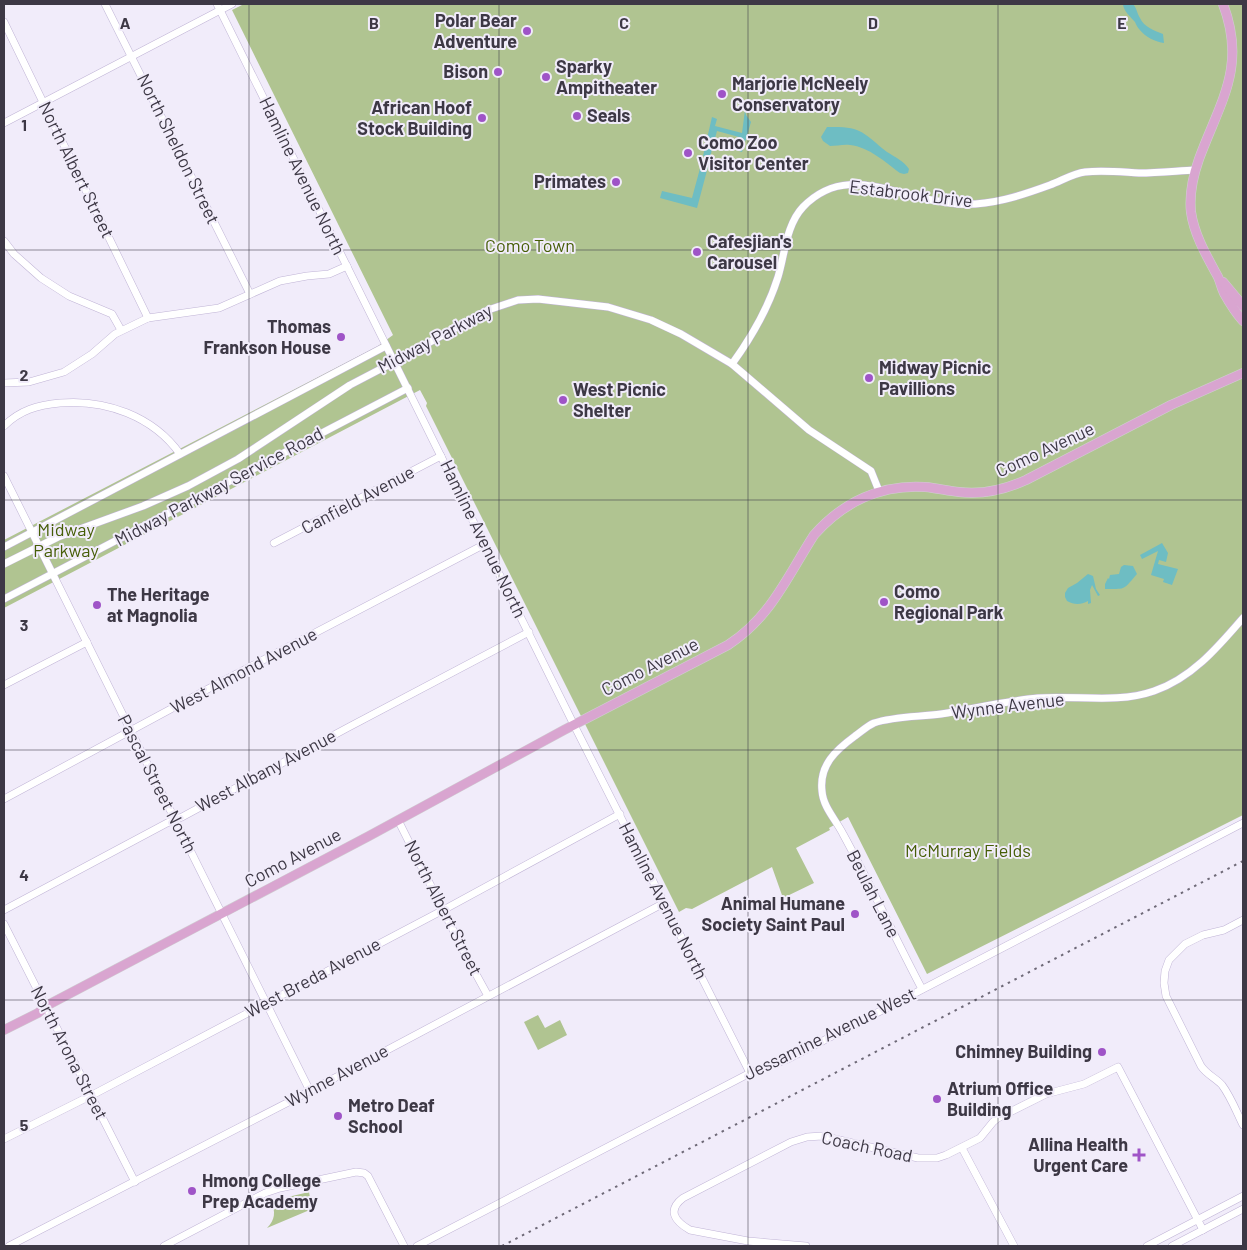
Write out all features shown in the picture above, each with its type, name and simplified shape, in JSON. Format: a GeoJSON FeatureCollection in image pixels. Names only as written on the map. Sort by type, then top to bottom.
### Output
{"type":"FeatureCollection","features":[{"type":"Feature","properties":{"kind":"main road"},"geometry":{"type":"LineString","coordinates":[[1222,4],[1233,30],[1235,62],[1225,100],[1195,170],[1191,195],[1191,212],[1193,224],[1200,242],[1219,278],[1224,292],[1243,321]]}},
{"type":"Feature","properties":{"kind":"main road"},"geometry":{"type":"LineString","coordinates":[[1219,278],[1243,306]]}},
{"type":"Feature","properties":{"kind":"main road","name":"Como Avenue"},"geometry":{"type":"LineString","coordinates":[[4,1024],[46,1006],[221,914],[742,636],[764,614],[808,544],[822,526],[849,504],[879,491],[916,487],[966,493],[1002,489],[1026,480],[1179,401],[1243,373]]}},
{"type":"Feature","properties":{"kind":"main road","name":"Como Avenue"},"geometry":{"type":"LineString","coordinates":[[4,1030],[46,1006]]}},
{"type":"Feature","properties":{"kind":"street","name":"North Sheldon Street"},"geometry":{"type":"LineString","coordinates":[[105,4],[250,294]]}},
{"type":"Feature","properties":{"kind":"street"},"geometry":{"type":"LineString","coordinates":[[4,123],[132,56],[219,7],[232,4]]}},
{"type":"Feature","properties":{"kind":"street","name":"Hamline Avenue North"},"geometry":{"type":"LineString","coordinates":[[219,7],[574,725],[750,1073]]}},
{"type":"Feature","properties":{"kind":"street","name":"North Albert Street"},"geometry":{"type":"LineString","coordinates":[[4,22],[148,318]]}},
{"type":"Feature","properties":{"kind":"street","name":"Estabrook Drive"},"geometry":{"type":"LineString","coordinates":[[732,364],[756,328],[768,304],[778,278],[795,218],[804,206],[824,190],[836,186],[854,184],[872,185],[936,200],[973,204],[1000,201],[1084,172],[1139,173],[1195,170]]}},
{"type":"Feature","properties":{"kind":"street"},"geometry":{"type":"LineString","coordinates":[[4,241],[14,254],[41,278],[70,296],[112,314],[121,330]]}},
{"type":"Feature","properties":{"kind":"street"},"geometry":{"type":"LineString","coordinates":[[4,382],[29,382],[64,372],[92,354],[121,330],[148,318],[219,308],[280,281],[329,274],[347,266]]}},
{"type":"Feature","properties":{"kind":"street","name":"Midway Parkway"},"geometry":{"type":"LineString","coordinates":[[4,564],[38,546],[75,530],[143,506],[195,482],[254,449],[336,393],[488,310],[508,302],[538,299],[608,307],[651,320],[681,334],[732,364],[809,430],[871,471],[879,491]]}},
{"type":"Feature","properties":{"kind":"street"},"geometry":{"type":"LineString","coordinates":[[4,546],[386,346]]}},
{"type":"Feature","properties":{"kind":"street","name":"Midway Parkway Service Road"},"geometry":{"type":"LineString","coordinates":[[4,599],[408,388]]}},
{"type":"Feature","properties":{"kind":"street"},"geometry":{"type":"LineString","coordinates":[[4,426],[31,407],[66,403],[94,404],[121,410],[145,422],[166,439],[180,454]]}},
{"type":"Feature","properties":{"kind":"street","name":"Canfield Avenue"},"geometry":{"type":"LineString","coordinates":[[274,543],[441,456]]}},
{"type":"Feature","properties":{"kind":"street","name":"Pascal Street North"},"geometry":{"type":"LineString","coordinates":[[4,476],[310,1091]]}},
{"type":"Feature","properties":{"kind":"street","name":"West Almond Avenue"},"geometry":{"type":"LineString","coordinates":[[4,798],[485,544]]}},
{"type":"Feature","properties":{"kind":"street","name":"Wynne Avenue"},"geometry":{"type":"LineString","coordinates":[[823,800],[821,781],[827,762],[842,746],[872,724],[888,719],[938,714],[1038,698],[1124,697],[1140,695],[1169,685],[1192,671],[1243,618]]}},
{"type":"Feature","properties":{"kind":"street","name":"West Albany Avenue"},"geometry":{"type":"LineString","coordinates":[[4,910],[529,632]]}},
{"type":"Feature","properties":{"kind":"street"},"geometry":{"type":"LineString","coordinates":[[4,685],[87,642]]}},
{"type":"Feature","properties":{"kind":"street","name":"Beulah Lane"},"geometry":{"type":"LineString","coordinates":[[823,800],[843,833],[922,989]]}},
{"type":"Feature","properties":{"kind":"street","name":"West Breda Avenue"},"geometry":{"type":"LineString","coordinates":[[4,1139],[442,910],[620,814]]}},
{"type":"Feature","properties":{"kind":"street","name":"North Albert Street"},"geometry":{"type":"LineString","coordinates":[[398,820],[442,910],[488,996]]}},
{"type":"Feature","properties":{"kind":"street","name":"Jessamine Avenue West"},"geometry":{"type":"LineString","coordinates":[[417,1246],[750,1073],[788,1059],[1243,824]]}},
{"type":"Feature","properties":{"kind":"street","name":"Wynne Avenue"},"geometry":{"type":"LineString","coordinates":[[9,1246],[310,1091],[664,903]]}},
{"type":"Feature","properties":{"kind":"street"},"geometry":{"type":"LineString","coordinates":[[1243,920],[1219,932],[1203,935],[1178,950],[1167,966],[1164,983],[1169,1004],[1201,1066],[1224,1089],[1243,1125]]}},
{"type":"Feature","properties":{"kind":"street","name":"North Arona Street"},"geometry":{"type":"LineString","coordinates":[[4,924],[135,1182]]}},
{"type":"Feature","properties":{"kind":"street","name":"Coach Road"},"geometry":{"type":"LineString","coordinates":[[806,1246],[748,1240],[698,1232],[682,1225],[674,1213],[677,1202],[791,1142],[808,1137],[830,1138],[921,1159],[937,1158],[980,1138],[998,1118],[1046,1094],[1084,1084],[1118,1067],[1198,1220]]}},
{"type":"Feature","properties":{"kind":"street"},"geometry":{"type":"LineString","coordinates":[[962,1148],[1014,1246]]}},
{"type":"Feature","properties":{"kind":"street"},"geometry":{"type":"LineString","coordinates":[[164,1246],[265,1193],[356,1172],[364,1173],[368,1176],[404,1246]]}},
{"type":"Feature","properties":{"kind":"street"},"geometry":{"type":"LineString","coordinates":[[1147,1246],[1243,1196]]}},
{"type":"Feature","properties":{"kind":"street"},"geometry":{"type":"LineString","coordinates":[[1172,1246],[1243,1210]]}},
{"type":"Feature","properties":{"kind":"street"},"geometry":{"type":"LineString","coordinates":[[1198,1220],[1203,1230]]}},
{"type":"Feature","properties":{"kind":"green space","name":"Como Regional Park"},"geometry":{"type":"Polygon","coordinates":[[[244,4],[1243,4],[1243,815],[927,974],[848,817],[829,828],[830,830],[796,848],[814,883],[783,898],[772,867],[692,909],[686,908],[679,912],[426,406],[427,403],[420,390],[4,608],[4,540],[378,346],[393,335],[232,10],[244,4]]]}},
{"type":"Feature","properties":{"kind":"green space"},"geometry":{"type":"Polygon","coordinates":[[[538,1015],[545,1028],[560,1020],[567,1035],[538,1050],[524,1022],[538,1015]]]}},
{"type":"Feature","properties":{"kind":"green space"},"geometry":{"type":"Polygon","coordinates":[[[309,1192],[312,1209],[267,1228],[274,1216],[271,1201],[309,1192]]]}},
{"type":"Feature","properties":{"kind":"water"},"geometry":{"type":"Polygon","coordinates":[[[1133,4],[1144,24],[1163,34],[1164,43],[1151,39],[1141,32],[1125,10],[1123,5],[1133,4]]]}},
{"type":"Feature","properties":{"kind":"water"},"geometry":{"type":"Polygon","coordinates":[[[745,110],[751,122],[742,152],[736,150],[739,137],[717,131],[710,157],[703,156],[712,117],[717,119],[715,126],[742,133],[745,110]]]}},
{"type":"Feature","properties":{"kind":"water"},"geometry":{"type":"Polygon","coordinates":[[[827,127],[855,129],[861,132],[905,164],[909,169],[908,173],[900,173],[876,156],[857,146],[830,146],[821,137],[827,127]]]}},
{"type":"Feature","properties":{"kind":"water"},"geometry":{"type":"Polygon","coordinates":[[[702,161],[709,163],[697,208],[660,198],[662,191],[692,198],[702,161]]]}},
{"type":"Feature","properties":{"kind":"water"},"geometry":{"type":"Polygon","coordinates":[[[1162,543],[1168,553],[1166,562],[1159,560],[1158,564],[1178,569],[1172,585],[1163,582],[1164,579],[1151,575],[1158,551],[1142,559],[1140,555],[1162,543]]]}},
{"type":"Feature","properties":{"kind":"water"},"geometry":{"type":"Polygon","coordinates":[[[1124,565],[1133,566],[1137,574],[1124,588],[1105,589],[1105,584],[1110,575],[1119,574],[1121,567],[1124,565]]]}},
{"type":"Feature","properties":{"kind":"water"},"geometry":{"type":"Polygon","coordinates":[[[1088,574],[1093,576],[1096,589],[1100,595],[1098,596],[1092,585],[1090,590],[1091,603],[1088,604],[1088,601],[1075,604],[1067,601],[1065,593],[1068,588],[1088,574]]]}},
{"type":"Feature","properties":{"kind":"railway"},"geometry":{"type":"LineString","coordinates":[[502,1246],[1243,861]]}},
{"type":"Feature","properties":{"kind":"place","name":"Polar Bear Adventure"},"geometry":{"type":"Point","coordinates":[527,31]}},
{"type":"Feature","properties":{"kind":"place","name":"Bison"},"geometry":{"type":"Point","coordinates":[498,72]}},
{"type":"Feature","properties":{"kind":"place","name":"Sparky Ampitheater"},"geometry":{"type":"Point","coordinates":[546,77]}},
{"type":"Feature","properties":{"kind":"place","name":"Marjorie McNeely Conservatory"},"geometry":{"type":"Point","coordinates":[722,94]}},
{"type":"Feature","properties":{"kind":"place","name":"Seals"},"geometry":{"type":"Point","coordinates":[577,116]}},
{"type":"Feature","properties":{"kind":"place","name":"African Hoof Stock Building"},"geometry":{"type":"Point","coordinates":[482,118]}},
{"type":"Feature","properties":{"kind":"place","name":"Como Zoo Visitor Center"},"geometry":{"type":"Point","coordinates":[688,153]}},
{"type":"Feature","properties":{"kind":"place","name":"Primates"},"geometry":{"type":"Point","coordinates":[616,182]}},
{"type":"Feature","properties":{"kind":"place","name":"Cafesjian's Carousel"},"geometry":{"type":"Point","coordinates":[697,252]}},
{"type":"Feature","properties":{"kind":"place","name":"Thomas Frankson House"},"geometry":{"type":"Point","coordinates":[341,337]}},
{"type":"Feature","properties":{"kind":"place","name":"Midway Picnic Pavillions"},"geometry":{"type":"Point","coordinates":[869,378]}},
{"type":"Feature","properties":{"kind":"place","name":"West Picnic Shelter"},"geometry":{"type":"Point","coordinates":[563,400]}},
{"type":"Feature","properties":{"kind":"place","name":"Como Regional Park"},"geometry":{"type":"Point","coordinates":[884,602]}},
{"type":"Feature","properties":{"kind":"place","name":"The Heritage at Magnolia"},"geometry":{"type":"Point","coordinates":[97,605]}},
{"type":"Feature","properties":{"kind":"place","name":"Animal Humane Society Saint Paul"},"geometry":{"type":"Point","coordinates":[855,914]}},
{"type":"Feature","properties":{"kind":"place","name":"Chimney Building"},"geometry":{"type":"Point","coordinates":[1102,1052]}},
{"type":"Feature","properties":{"kind":"place","name":"Atrium Office Building"},"geometry":{"type":"Point","coordinates":[937,1099]}},
{"type":"Feature","properties":{"kind":"place","name":"Metro Deaf School"},"geometry":{"type":"Point","coordinates":[338,1116]}},
{"type":"Feature","properties":{"kind":"place","name":"Allina Health Urgent Care"},"geometry":{"type":"Point","coordinates":[1139,1155]}},
{"type":"Feature","properties":{"kind":"place","name":"Hmong College Prep Academy"},"geometry":{"type":"Point","coordinates":[192,1191]}},
{"type":"Feature","properties":{"kind":"park label","name":"Como Town"},"geometry":{"type":"Point","coordinates":[530,246]}},
{"type":"Feature","properties":{"kind":"park label","name":"McMurray Fields"},"geometry":{"type":"Point","coordinates":[968,851]}}]}
